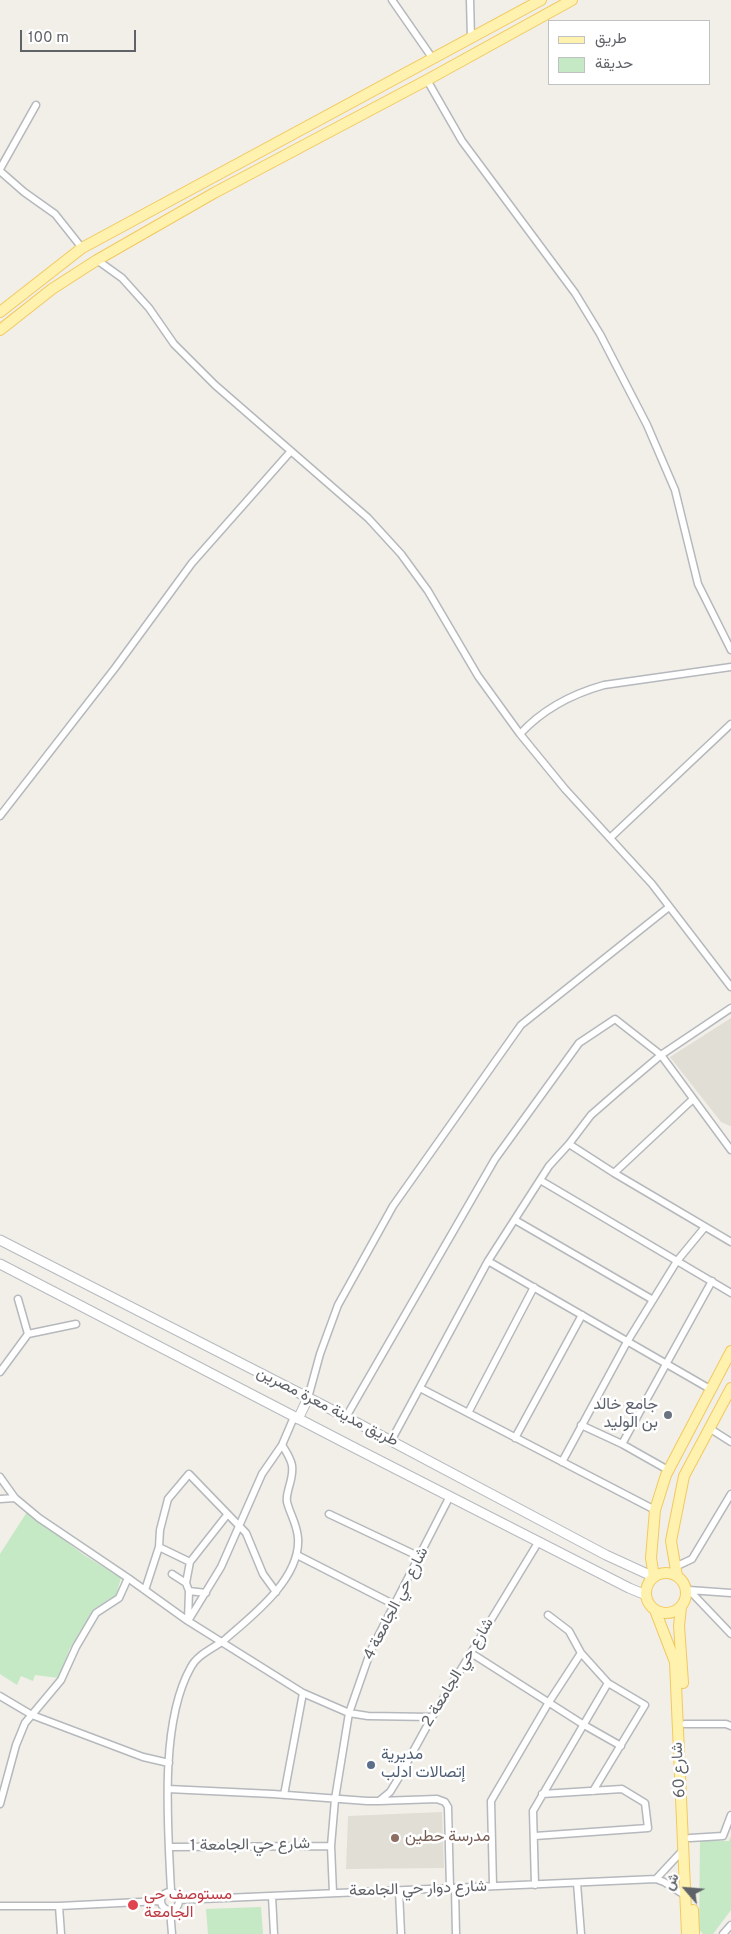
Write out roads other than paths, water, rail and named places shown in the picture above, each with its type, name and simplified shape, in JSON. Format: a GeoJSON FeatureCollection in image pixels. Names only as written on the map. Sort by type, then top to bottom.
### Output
{"type":"FeatureCollection","features":[{"type":"Feature","properties":{"kind":"main road"},"geometry":{"type":"LineString","coordinates":[[0,312],[82,248],[541,0]]}},
{"type":"Feature","properties":{"kind":"main road"},"geometry":{"type":"LineString","coordinates":[[0,330],[52,290],[97,260],[214,193],[427,80],[572,0]]}},
{"type":"Feature","properties":{"kind":"main road"},"geometry":{"type":"LineString","coordinates":[[529,6],[537,19]]}},
{"type":"Feature","properties":{"kind":"main road","name":"طريق مدينة معرة مصرين"},"geometry":{"type":"LineString","coordinates":[[0,1240],[346,1417],[606,1555],[654,1577]]}},
{"type":"Feature","properties":{"kind":"main road","name":"طريق مدينة معرة مصرين"},"geometry":{"type":"LineString","coordinates":[[0,1264],[296,1418],[646,1595]]}},
{"type":"Feature","properties":{"kind":"main road"},"geometry":{"type":"LineString","coordinates":[[654,1577],[651,1558],[655,1510],[668,1470],[731,1351]]}},
{"type":"Feature","properties":{"kind":"main road"},"geometry":{"type":"LineString","coordinates":[[678,1575],[664,1573],[654,1577],[648,1584],[646,1595],[654,1610],[668,1613],[680,1607],[686,1594],[678,1575],[671,1540],[684,1476],[731,1388]]}},
{"type":"Feature","properties":{"kind":"main road"},"geometry":{"type":"LineString","coordinates":[[296,1418],[308,1398]]}},
{"type":"Feature","properties":{"kind":"main road"},"geometry":{"type":"LineString","coordinates":[[652,1540],[671,1540]]}},
{"type":"Feature","properties":{"kind":"main road","name":"شارع 60"},"geometry":{"type":"LineString","coordinates":[[680,1607],[679,1626],[694,1934]]}},
{"type":"Feature","properties":{"kind":"main road","name":"شارع 60"},"geometry":{"type":"LineString","coordinates":[[654,1610],[675,1662],[687,1934]]}},
{"type":"Feature","properties":{"kind":"street"},"geometry":{"type":"LineString","coordinates":[[392,0],[433,59]]}},
{"type":"Feature","properties":{"kind":"street"},"geometry":{"type":"LineString","coordinates":[[470,0],[471,38]]}},
{"type":"Feature","properties":{"kind":"street"},"geometry":{"type":"LineString","coordinates":[[427,80],[462,141],[575,293],[600,334],[647,425],[675,490],[698,584],[731,650]]}},
{"type":"Feature","properties":{"kind":"street"},"geometry":{"type":"LineString","coordinates":[[36,105],[0,170],[24,192],[55,214],[82,248]]}},
{"type":"Feature","properties":{"kind":"street"},"geometry":{"type":"LineString","coordinates":[[97,260],[122,278],[149,308],[174,344],[215,385],[368,518],[401,554],[428,591],[478,676],[520,734],[565,789],[652,884],[731,987]]}},
{"type":"Feature","properties":{"kind":"street"},"geometry":{"type":"LineString","coordinates":[[0,816],[115,668],[192,563],[291,451]]}},
{"type":"Feature","properties":{"kind":"street"},"geometry":{"type":"LineString","coordinates":[[520,734],[537,718],[557,704],[592,688],[731,667]]}},
{"type":"Feature","properties":{"kind":"street"},"geometry":{"type":"LineString","coordinates":[[610,838],[731,724]]}},
{"type":"Feature","properties":{"kind":"street"},"geometry":{"type":"LineString","coordinates":[[308,1398],[320,1354],[338,1305],[393,1206],[521,1025],[669,906]]}},
{"type":"Feature","properties":{"kind":"street"},"geometry":{"type":"LineString","coordinates":[[391,1441],[488,1261],[549,1166],[591,1115],[661,1055],[731,1008]]}},
{"type":"Feature","properties":{"kind":"street"},"geometry":{"type":"LineString","coordinates":[[346,1417],[495,1159],[579,1043],[615,1019],[661,1055],[731,1150]]}},
{"type":"Feature","properties":{"kind":"street"},"geometry":{"type":"LineString","coordinates":[[614,1173],[693,1098]]}},
{"type":"Feature","properties":{"kind":"street"},"geometry":{"type":"LineString","coordinates":[[569,1144],[614,1173],[731,1242]]}},
{"type":"Feature","properties":{"kind":"street"},"geometry":{"type":"LineString","coordinates":[[540,1180],[731,1293]]}},
{"type":"Feature","properties":{"kind":"street"},"geometry":{"type":"LineString","coordinates":[[515,1220],[653,1300]]}},
{"type":"Feature","properties":{"kind":"street"},"geometry":{"type":"LineString","coordinates":[[562,1462],[581,1425],[653,1300],[677,1261],[705,1227]]}},
{"type":"Feature","properties":{"kind":"street"},"geometry":{"type":"LineString","coordinates":[[488,1261],[710,1389]]}},
{"type":"Feature","properties":{"kind":"street"},"geometry":{"type":"LineString","coordinates":[[622,1444],[665,1363],[712,1281]]}},
{"type":"Feature","properties":{"kind":"street"},"geometry":{"type":"LineString","coordinates":[[468,1414],[534,1287]]}},
{"type":"Feature","properties":{"kind":"street"},"geometry":{"type":"LineString","coordinates":[[18,1299],[28,1334]]}},
{"type":"Feature","properties":{"kind":"street"},"geometry":{"type":"LineString","coordinates":[[515,1438],[582,1315]]}},
{"type":"Feature","properties":{"kind":"street"},"geometry":{"type":"LineString","coordinates":[[0,1372],[2,1366],[28,1334],[76,1324]]}},
{"type":"Feature","properties":{"kind":"street"},"geometry":{"type":"LineString","coordinates":[[420,1388],[655,1510]]}},
{"type":"Feature","properties":{"kind":"street"},"geometry":{"type":"LineString","coordinates":[[188,1621],[221,1567],[265,1469],[282,1445],[296,1418]]}},
{"type":"Feature","properties":{"kind":"street"},"geometry":{"type":"LineString","coordinates":[[581,1425],[622,1444],[668,1470]]}},
{"type":"Feature","properties":{"kind":"street"},"geometry":{"type":"LineString","coordinates":[[709,1428],[731,1442]]}},
{"type":"Feature","properties":{"kind":"street"},"geometry":{"type":"LineString","coordinates":[[171,1891],[169,1763],[172,1728],[180,1696],[191,1667],[199,1657],[221,1642],[276,1592],[292,1568],[297,1555],[298,1530],[287,1497],[293,1465],[282,1445]]}},
{"type":"Feature","properties":{"kind":"street"},"geometry":{"type":"LineString","coordinates":[[146,1590],[159,1546],[160,1530],[168,1499],[189,1474],[248,1538],[263,1574],[276,1592]]}},
{"type":"Feature","properties":{"kind":"street"},"geometry":{"type":"LineString","coordinates":[[0,1476],[15,1498],[39,1518],[146,1590],[188,1621],[303,1693],[349,1713],[368,1716],[432,1717]]}},
{"type":"Feature","properties":{"kind":"street"},"geometry":{"type":"LineString","coordinates":[[731,1494],[729,1504],[692,1559],[678,1575],[689,1590],[731,1634]]}},
{"type":"Feature","properties":{"kind":"street","name":"شارع حي الجامعة 4"},"geometry":{"type":"LineString","coordinates":[[333,1893],[331,1846],[335,1799],[349,1713],[371,1650],[450,1496]]}},
{"type":"Feature","properties":{"kind":"street"},"geometry":{"type":"LineString","coordinates":[[0,1499],[15,1498]]}},
{"type":"Feature","properties":{"kind":"street"},"geometry":{"type":"LineString","coordinates":[[329,1514],[420,1557]]}},
{"type":"Feature","properties":{"kind":"street"},"geometry":{"type":"LineString","coordinates":[[188,1621],[188,1591],[186,1583],[190,1562],[227,1515]]}},
{"type":"Feature","properties":{"kind":"street","name":"شارع حي الجامعة 2"},"geometry":{"type":"LineString","coordinates":[[379,1801],[390,1792],[398,1779],[432,1717],[539,1541]]}},
{"type":"Feature","properties":{"kind":"street"},"geometry":{"type":"LineString","coordinates":[[159,1546],[190,1562]]}},
{"type":"Feature","properties":{"kind":"street"},"geometry":{"type":"LineString","coordinates":[[297,1555],[395,1606]]}},
{"type":"Feature","properties":{"kind":"street"},"geometry":{"type":"LineString","coordinates":[[172,1574],[186,1583]]}},
{"type":"Feature","properties":{"kind":"street"},"geometry":{"type":"LineString","coordinates":[[0,1804],[16,1746],[25,1723],[61,1680],[76,1647],[96,1612],[119,1598],[128,1578]]}},
{"type":"Feature","properties":{"kind":"street"},"geometry":{"type":"LineString","coordinates":[[689,1590],[731,1593]]}},
{"type":"Feature","properties":{"kind":"street"},"geometry":{"type":"LineString","coordinates":[[188,1591],[206,1593]]}},
{"type":"Feature","properties":{"kind":"street"},"geometry":{"type":"LineString","coordinates":[[548,1615],[569,1631],[581,1652],[608,1684],[645,1705],[593,1792]]}},
{"type":"Feature","properties":{"kind":"street"},"geometry":{"type":"LineString","coordinates":[[493,1886],[491,1801],[548,1702],[581,1652]]}},
{"type":"Feature","properties":{"kind":"street"},"geometry":{"type":"LineString","coordinates":[[471,1653],[584,1725],[621,1746]]}},
{"type":"Feature","properties":{"kind":"street"},"geometry":{"type":"LineString","coordinates":[[534,1885],[534,1811],[542,1794],[608,1684]]}},
{"type":"Feature","properties":{"kind":"street"},"geometry":{"type":"LineString","coordinates":[[284,1795],[303,1693]]}},
{"type":"Feature","properties":{"kind":"street"},"geometry":{"type":"LineString","coordinates":[[0,1696],[32,1715],[143,1757],[169,1763]]}},
{"type":"Feature","properties":{"kind":"street"},"geometry":{"type":"LineString","coordinates":[[685,1724],[726,1724],[731,1726]]}},
{"type":"Feature","properties":{"kind":"street"},"geometry":{"type":"LineString","coordinates":[[168,1789],[379,1801],[437,1798],[445,1802],[448,1807],[456,1934]]}},
{"type":"Feature","properties":{"kind":"street"},"geometry":{"type":"LineString","coordinates":[[535,1836],[648,1828],[645,1804],[622,1789],[542,1794]]}},
{"type":"Feature","properties":{"kind":"street"},"geometry":{"type":"LineString","coordinates":[[690,1838],[723,1836],[731,1815]]}},
{"type":"Feature","properties":{"kind":"street","name":"شارع حي الجامعة 1"},"geometry":{"type":"LineString","coordinates":[[169,1847],[331,1846]]}},
{"type":"Feature","properties":{"kind":"street"},"geometry":{"type":"LineString","coordinates":[[684,1849],[656,1879],[686,1896]]}},
{"type":"Feature","properties":{"kind":"street","name":"شارع دوار حي الجامعة"},"geometry":{"type":"LineString","coordinates":[[179,1900],[656,1879]]}},
{"type":"Feature","properties":{"kind":"street"},"geometry":{"type":"LineString","coordinates":[[577,1883],[581,1934]]}},
{"type":"Feature","properties":{"kind":"street"},"geometry":{"type":"LineString","coordinates":[[399,1890],[401,1934]]}},
{"type":"Feature","properties":{"kind":"street"},"geometry":{"type":"LineString","coordinates":[[171,1891],[178,1896],[179,1900],[177,1907],[170,1910],[163,1908],[160,1901],[163,1894],[171,1891]]}},
{"type":"Feature","properties":{"kind":"street"},"geometry":{"type":"LineString","coordinates":[[272,1896],[274,1934]]}},
{"type":"Feature","properties":{"kind":"street"},"geometry":{"type":"LineString","coordinates":[[0,1906],[59,1906],[160,1901]]}},
{"type":"Feature","properties":{"kind":"street"},"geometry":{"type":"LineString","coordinates":[[59,1906],[61,1934]]}},
{"type":"Feature","properties":{"kind":"street"},"geometry":{"type":"LineString","coordinates":[[170,1910],[172,1934]]}},
{"type":"Feature","properties":{"kind":"street"},"geometry":{"type":"LineString","coordinates":[[723,1934],[731,1924]]}},
{"type":"Feature","properties":{"kind":"place","name":"جامع خالد بن الوليد"},"geometry":{"type":"Point","coordinates":[668,1415]}},
{"type":"Feature","properties":{"kind":"place","name":"مديرية إتصالات ادلب"},"geometry":{"type":"Point","coordinates":[371,1765]}},
{"type":"Feature","properties":{"kind":"place","name":"مدرسة حطين"},"geometry":{"type":"Point","coordinates":[395,1838]}},
{"type":"Feature","properties":{"kind":"place","name":"مستوصف حي الجامعة"},"geometry":{"type":"Point","coordinates":[133,1905]}}]}
